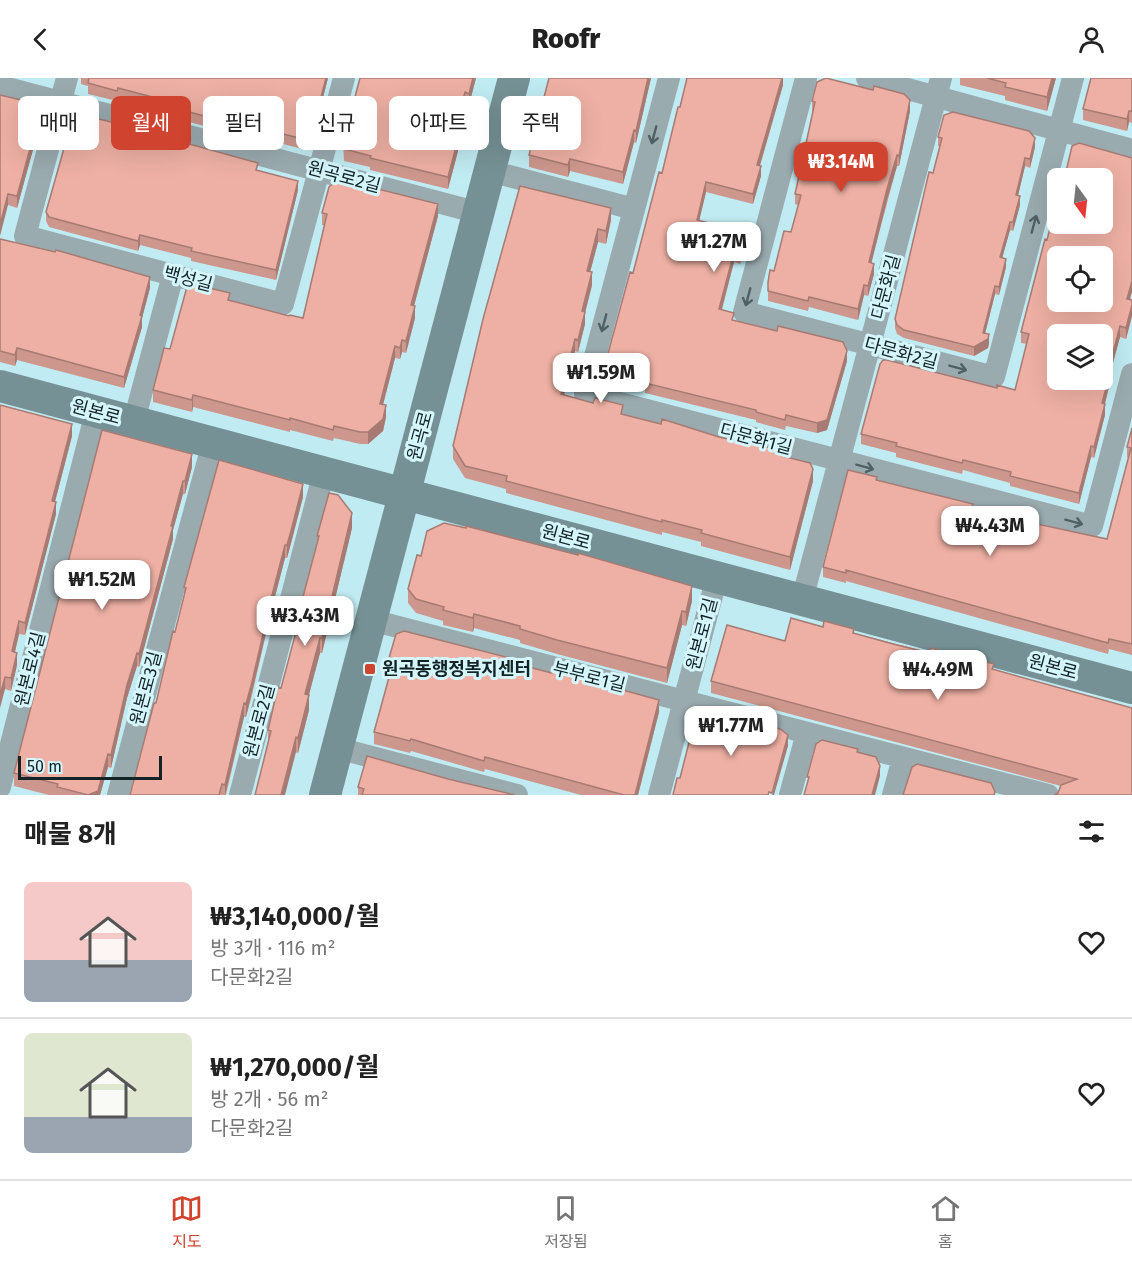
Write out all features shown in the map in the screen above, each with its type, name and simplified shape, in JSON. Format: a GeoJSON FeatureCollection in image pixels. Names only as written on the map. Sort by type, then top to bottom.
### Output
{"type":"FeatureCollection","features":[{"type":"Feature","properties":{"kind":"street","name":"백성길"},"geometry":{"type":"LineString","coordinates":[[62,96],[67,78]]}},
{"type":"Feature","properties":{"kind":"street","name":"백성길"},"geometry":{"type":"LineString","coordinates":[[48,150],[25,236],[283,304],[344,78]]}},
{"type":"Feature","properties":{"kind":"street","name":"원곡로"},"geometry":{"type":"LineString","coordinates":[[325,795],[514,78]]}},
{"type":"Feature","properties":{"kind":"street","name":"다문화1길"},"geometry":{"type":"LineString","coordinates":[[669,78],[585,394],[1092,526],[1132,374]]}},
{"type":"Feature","properties":{"kind":"street","name":"다문화2길"},"geometry":{"type":"LineString","coordinates":[[806,78],[744,312],[994,377],[1073,78]]}},
{"type":"Feature","properties":{"kind":"street"},"geometry":{"type":"LineString","coordinates":[[867,78],[938,87],[1059,130],[1132,150]]}},
{"type":"Feature","properties":{"kind":"street","name":"원곡로2길"},"geometry":{"type":"LineString","coordinates":[[0,86],[38,96]]}},
{"type":"Feature","properties":{"kind":"street","name":"다문화길"},"geometry":{"type":"LineString","coordinates":[[802,600],[938,87]]}},
{"type":"Feature","properties":{"kind":"street","name":"원곡로2길"},"geometry":{"type":"LineString","coordinates":[[99,112],[479,213]]}},
{"type":"Feature","properties":{"kind":"street"},"geometry":{"type":"LineString","coordinates":[[490,171],[634,209]]}},
{"type":"Feature","properties":{"kind":"street"},"geometry":{"type":"LineString","coordinates":[[134,421],[173,275]]}},
{"type":"Feature","properties":{"kind":"street","name":"원본로"},"geometry":{"type":"LineString","coordinates":[[0,386],[1132,688]]}},
{"type":"Feature","properties":{"kind":"street","name":"원본로4길"},"geometry":{"type":"LineString","coordinates":[[0,787],[96,412]]}},
{"type":"Feature","properties":{"kind":"street","name":"원본로3길"},"geometry":{"type":"LineString","coordinates":[[118,795],[213,442]]}},
{"type":"Feature","properties":{"kind":"street","name":"원본로2길"},"geometry":{"type":"LineString","coordinates":[[240,795],[324,472]]}},
{"type":"Feature","properties":{"kind":"street","name":"원본로1길"},"geometry":{"type":"LineString","coordinates":[[659,795],[717,577]]}},
{"type":"Feature","properties":{"kind":"street","name":"부부로1길"},"geometry":{"type":"LineString","coordinates":[[371,620],[903,758],[1019,791],[1048,795]]}},
{"type":"Feature","properties":{"kind":"street"},"geometry":{"type":"LineString","coordinates":[[790,795],[807,733]]}},
{"type":"Feature","properties":{"kind":"street"},"geometry":{"type":"LineString","coordinates":[[337,748],[517,795]]}},
{"type":"Feature","properties":{"kind":"street"},"geometry":{"type":"LineString","coordinates":[[893,795],[903,758]]}},
{"type":"Feature","properties":{"kind":"building"},"geometry":{"type":"Polygon","coordinates":[[[89,78],[326,78],[321,96],[296,96],[296,137],[284,134],[284,96],[203,96],[203,116],[191,112],[191,96],[149,96],[88,83],[89,78]]]}},
{"type":"Feature","properties":{"kind":"building"},"geometry":{"type":"Polygon","coordinates":[[[360,78],[473,78],[469,94],[465,92],[464,96],[389,96],[389,150],[455,150],[448,177],[370,158],[371,156],[348,150],[377,150],[377,96],[355,96],[360,78]]]}},
{"type":"Feature","properties":{"kind":"building"},"geometry":{"type":"Polygon","coordinates":[[[549,78],[648,78],[636,131],[634,130],[623,172],[570,159],[568,165],[529,155],[530,150],[581,150],[581,96],[544,96],[549,78]]]}},
{"type":"Feature","properties":{"kind":"building"},"geometry":{"type":"Polygon","coordinates":[[[687,78],[782,78],[757,165],[761,166],[753,194],[706,182],[697,220],[745,232],[740,254],[734,252],[719,309],[734,313],[732,320],[777,331],[778,326],[843,342],[847,351],[827,420],[817,423],[786,415],[785,420],[756,412],[756,410],[645,383],[646,379],[610,370],[606,361],[630,272],[633,273],[659,172],[662,173],[687,78]]]}},
{"type":"Feature","properties":{"kind":"building"},"geometry":{"type":"Polygon","coordinates":[[[826,78],[873,90],[874,86],[904,94],[910,100],[899,156],[897,155],[887,189],[869,262],[874,264],[868,286],[864,285],[858,309],[809,297],[808,301],[768,291],[770,270],[774,271],[784,231],[791,232],[801,195],[795,194],[815,102],[812,101],[817,82],[826,78]]]}},
{"type":"Feature","properties":{"kind":"building"},"geometry":{"type":"Polygon","coordinates":[[[987,78],[1052,78],[1047,97],[1005,87],[1006,83],[987,78]]]}},
{"type":"Feature","properties":{"kind":"building"},"geometry":{"type":"Polygon","coordinates":[[[1091,78],[1132,78],[1132,111],[1129,111],[1127,119],[1083,109],[1091,78]]]}},
{"type":"Feature","properties":{"kind":"building"},"geometry":{"type":"Polygon","coordinates":[[[0,95],[18,99],[18,150],[30,150],[17,196],[8,194],[0,225],[0,95]]]}},
{"type":"Feature","properties":{"kind":"building"},"geometry":{"type":"Polygon","coordinates":[[[953,112],[1029,131],[1035,138],[1030,159],[1025,158],[1016,195],[1020,196],[1000,257],[1006,259],[999,287],[995,286],[983,333],[989,334],[988,339],[974,347],[904,330],[897,325],[895,319],[929,172],[933,173],[942,138],[938,137],[944,115],[953,112]]]}},
{"type":"Feature","properties":{"kind":"building"},"geometry":{"type":"Polygon","coordinates":[[[99,119],[111,122],[111,150],[191,150],[191,144],[203,148],[203,150],[211,150],[258,163],[256,170],[298,181],[276,270],[191,251],[192,248],[140,235],[138,241],[49,217],[46,212],[64,150],[99,150],[99,119]]]}},
{"type":"Feature","properties":{"kind":"building"},"geometry":{"type":"Polygon","coordinates":[[[1079,143],[1132,158],[1132,281],[1127,299],[1132,300],[1132,305],[1126,328],[1120,326],[1113,353],[1113,324],[1047,324],[1047,390],[1105,390],[1102,403],[1105,404],[1094,447],[1091,446],[1079,493],[1010,476],[1011,472],[963,460],[962,463],[896,446],[897,443],[861,434],[883,360],[997,388],[997,385],[1015,390],[1029,334],[1021,332],[1045,239],[1047,240],[1049,234],[1113,234],[1113,168],[1067,168],[1072,146],[1079,143]]]}},
{"type":"Feature","properties":{"kind":"building"},"geometry":{"type":"Polygon","coordinates":[[[338,179],[438,204],[411,305],[415,306],[406,341],[402,340],[400,348],[395,346],[380,404],[386,405],[383,419],[368,432],[334,426],[333,430],[193,395],[192,400],[153,390],[164,348],[170,349],[188,283],[230,293],[228,300],[303,318],[327,214],[322,213],[329,187],[338,179]]]}},
{"type":"Feature","properties":{"kind":"building"},"geometry":{"type":"Polygon","coordinates":[[[520,186],[611,208],[606,231],[598,229],[587,271],[592,272],[582,311],[585,312],[578,340],[575,339],[561,394],[593,403],[595,398],[623,405],[621,414],[661,424],[662,419],[719,437],[784,451],[782,456],[810,463],[813,469],[790,557],[701,533],[702,530],[662,520],[662,522],[506,481],[507,476],[465,466],[453,446],[483,319],[520,186]]]}},
{"type":"Feature","properties":{"kind":"building"},"geometry":{"type":"Polygon","coordinates":[[[0,239],[55,252],[56,250],[150,277],[140,315],[142,316],[124,377],[17,348],[15,355],[0,351],[0,239]]]}},
{"type":"Feature","properties":{"kind":"building"},"geometry":{"type":"Polygon","coordinates":[[[0,405],[72,424],[52,501],[56,502],[25,623],[19,621],[12,651],[17,653],[11,678],[5,677],[0,696],[0,405]]]}},
{"type":"Feature","properties":{"kind":"building"},"geometry":{"type":"Polygon","coordinates":[[[1132,428],[1132,644],[1109,639],[1108,643],[846,570],[846,573],[823,567],[848,470],[877,477],[876,480],[973,504],[971,509],[1009,518],[1010,513],[1038,520],[1037,524],[1107,539],[1131,448],[1127,447],[1132,428]]]}},
{"type":"Feature","properties":{"kind":"building"},"geometry":{"type":"Polygon","coordinates":[[[102,430],[192,454],[171,526],[173,526],[139,654],[137,653],[127,685],[111,755],[108,754],[98,791],[88,795],[57,787],[58,784],[14,773],[102,430]]]}},
{"type":"Feature","properties":{"kind":"building"},"geometry":{"type":"Polygon","coordinates":[[[219,460],[303,484],[271,599],[252,682],[246,704],[244,703],[225,785],[222,784],[219,795],[130,795],[154,703],[156,703],[173,631],[175,632],[186,588],[184,587],[219,460]]]}},
{"type":"Feature","properties":{"kind":"building"},"geometry":{"type":"Polygon","coordinates":[[[329,493],[338,495],[352,513],[322,638],[320,638],[305,694],[309,695],[281,795],[255,795],[271,731],[268,730],[278,687],[281,688],[296,632],[294,631],[329,493]]]}},
{"type":"Feature","properties":{"kind":"building"},"geometry":{"type":"Polygon","coordinates":[[[444,523],[466,528],[466,526],[578,555],[578,553],[692,586],[686,612],[682,611],[667,668],[557,640],[520,629],[520,626],[474,614],[473,618],[443,610],[444,607],[416,599],[408,589],[417,555],[421,556],[427,531],[444,523]]]}},
{"type":"Feature","properties":{"kind":"building"},"geometry":{"type":"Polygon","coordinates":[[[791,618],[823,627],[824,621],[854,629],[853,633],[893,644],[930,653],[931,648],[994,664],[992,669],[1132,708],[1132,795],[1054,795],[1058,793],[1061,785],[1077,779],[711,681],[727,625],[785,641],[791,618]]]}},
{"type":"Feature","properties":{"kind":"building"},"geometry":{"type":"Polygon","coordinates":[[[404,631],[510,658],[509,662],[552,673],[553,669],[659,700],[635,795],[624,795],[485,757],[484,761],[411,739],[410,741],[374,732],[394,659],[389,658],[396,634],[404,631]]]}},
{"type":"Feature","properties":{"kind":"building"},"geometry":{"type":"Polygon","coordinates":[[[706,710],[780,729],[788,735],[772,793],[769,792],[768,795],[673,795],[677,778],[680,778],[696,715],[706,710]]]}},
{"type":"Feature","properties":{"kind":"building"},"geometry":{"type":"Polygon","coordinates":[[[822,740],[858,749],[857,752],[876,757],[880,766],[872,795],[804,795],[816,744],[822,740]]]}},
{"type":"Feature","properties":{"kind":"building"},"geometry":{"type":"Polygon","coordinates":[[[367,756],[515,795],[362,795],[364,789],[358,787],[367,756]]]}},
{"type":"Feature","properties":{"kind":"building"},"geometry":{"type":"Polygon","coordinates":[[[917,764],[991,783],[994,795],[903,795],[912,767],[917,764]]]}},
{"type":"Feature","properties":{"kind":"place","name":"원곡동행정복지센터"},"geometry":{"type":"Point","coordinates":[370,669]}}]}
